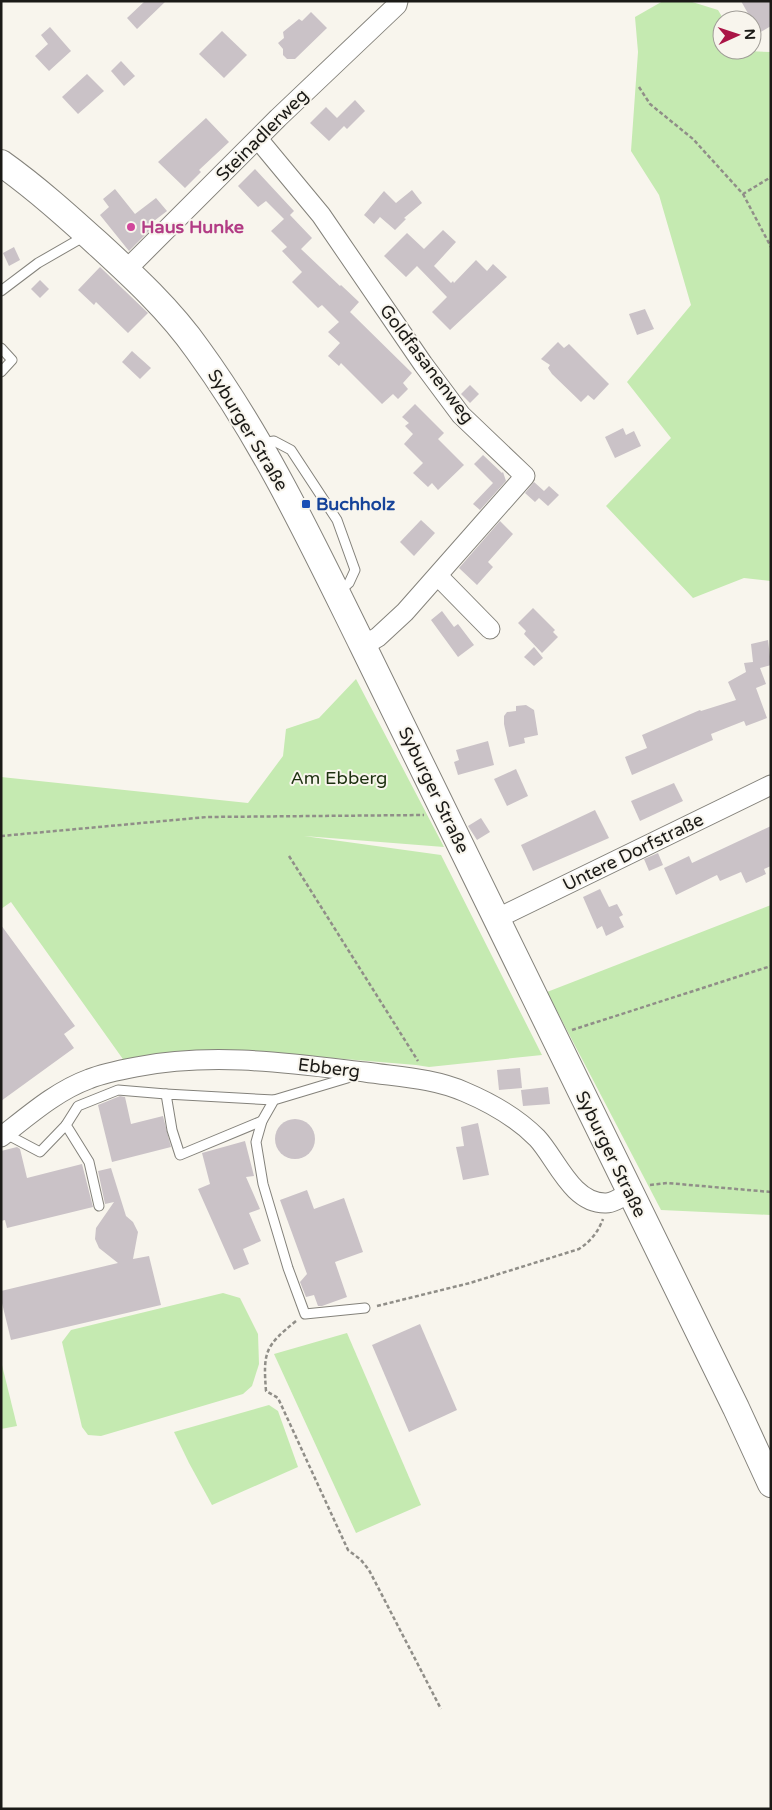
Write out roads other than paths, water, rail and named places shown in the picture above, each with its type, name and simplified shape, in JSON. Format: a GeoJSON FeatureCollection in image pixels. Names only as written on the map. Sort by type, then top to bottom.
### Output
{"type":"FeatureCollection","features":[{"type":"Feature","properties":{"kind":"street","name":"Steinadlerweg"},"geometry":{"type":"LineString","coordinates":[[126,270],[398,1]]}},
{"type":"Feature","properties":{"kind":"street","name":"Goldfasanenweg"},"geometry":{"type":"LineString","coordinates":[[258,139],[321,215],[423,364],[461,415],[525,476],[438,576],[378,637],[363,646]]}},
{"type":"Feature","properties":{"kind":"street","name":"Syburger Straße"},"geometry":{"type":"LineString","coordinates":[[1,163],[26,181],[148,291],[198,348],[260,443],[363,646],[554,1036],[618,1198],[736,1408],[771,1484]]}},
{"type":"Feature","properties":{"kind":"street"},"geometry":{"type":"LineString","coordinates":[[438,576],[490,629]]}},
{"type":"Feature","properties":{"kind":"street","name":"Untere Dorfstraße"},"geometry":{"type":"LineString","coordinates":[[496,918],[771,785]]}},
{"type":"Feature","properties":{"kind":"street","name":"Ebberg"},"geometry":{"type":"LineString","coordinates":[[3,1136],[47,1102],[68,1089],[88,1079],[117,1070],[156,1063],[238,1059],[284,1062],[423,1079],[463,1091],[501,1109],[522,1124],[538,1140],[574,1188],[597,1202],[618,1198]]}},
{"type":"Feature","properties":{"kind":"lane"},"geometry":{"type":"LineString","coordinates":[[1,291],[38,264],[87,235]]}},
{"type":"Feature","properties":{"kind":"lane"},"geometry":{"type":"LineString","coordinates":[[1,348],[12,360],[1,372]]}},
{"type":"Feature","properties":{"kind":"lane"},"geometry":{"type":"LineString","coordinates":[[3,1136],[40,1152],[66,1125],[78,1106],[118,1090],[274,1100],[366,1073]]}},
{"type":"Feature","properties":{"kind":"lane"},"geometry":{"type":"LineString","coordinates":[[166,1094],[172,1130],[180,1155],[262,1121]]}},
{"type":"Feature","properties":{"kind":"lane"},"geometry":{"type":"LineString","coordinates":[[274,1100],[262,1121],[256,1142],[263,1184],[288,1268],[305,1314],[366,1308]]}},
{"type":"Feature","properties":{"kind":"lane"},"geometry":{"type":"LineString","coordinates":[[66,1125],[89,1162],[99,1206]]}},
{"type":"Feature","properties":{"kind":"place","name":"Haus Hunke"},"geometry":{"type":"Point","coordinates":[131,227]}},
{"type":"Feature","properties":{"kind":"place","name":"Buchholz"},"geometry":{"type":"Point","coordinates":[306,504]}},
{"type":"Feature","properties":{"kind":"park label","name":"Am Ebberg"},"geometry":{"type":"Point","coordinates":[339,778]}}]}
